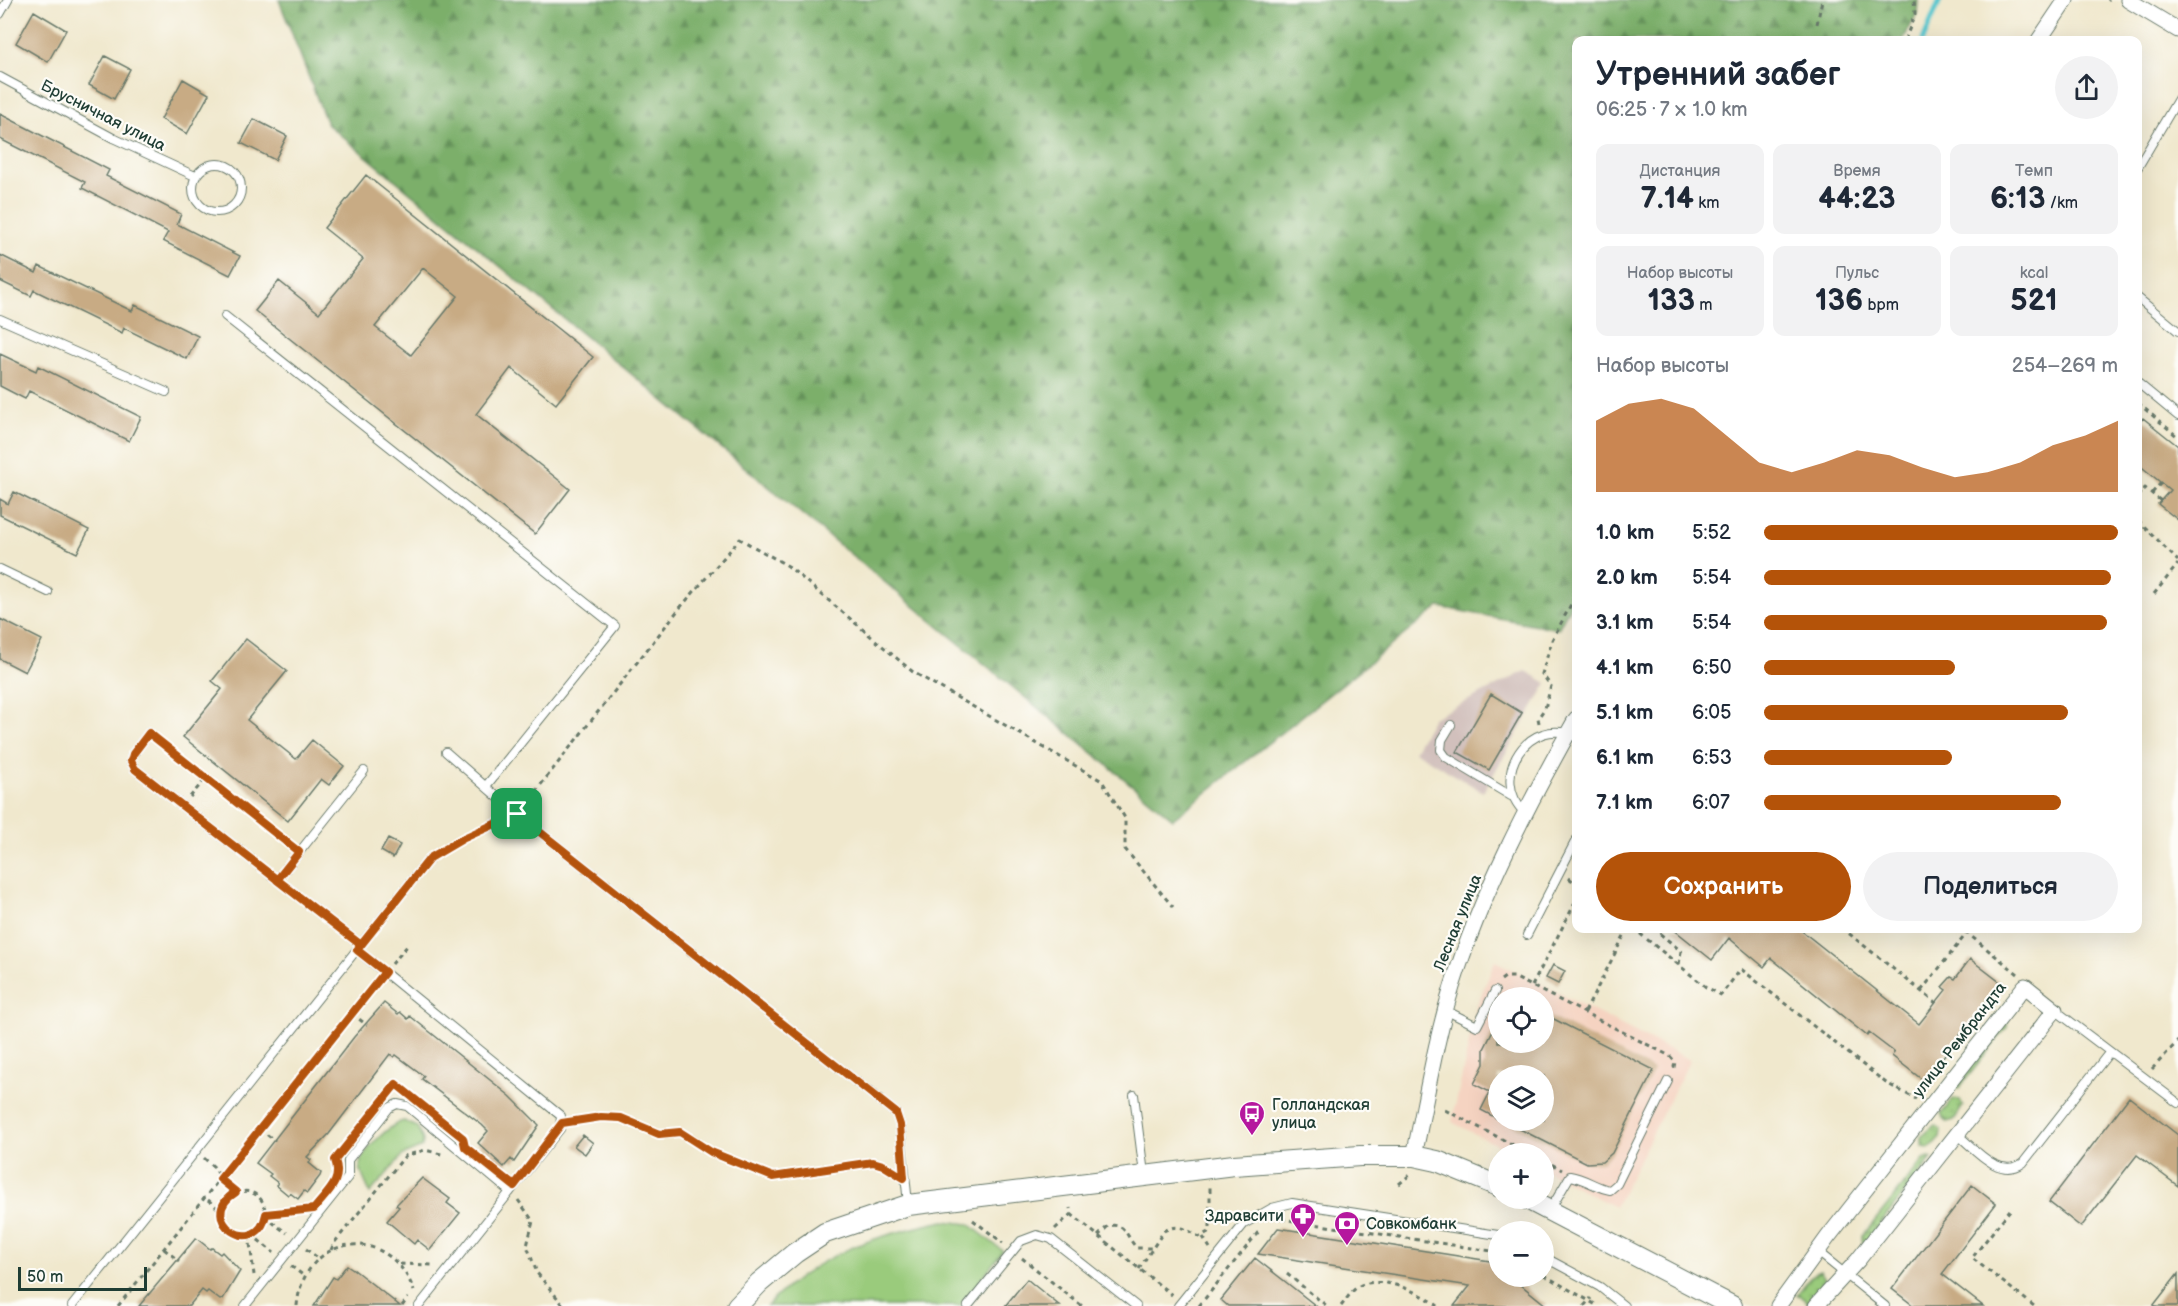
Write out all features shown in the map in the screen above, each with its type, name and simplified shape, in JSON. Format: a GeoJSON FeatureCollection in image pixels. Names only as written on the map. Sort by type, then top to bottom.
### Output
{"type":"FeatureCollection","features":[{"type":"Feature","properties":{"kind":"street"},"geometry":{"type":"LineString","coordinates":[[2042,36],[2066,0]]}},
{"type":"Feature","properties":{"kind":"street"},"geometry":{"type":"LineString","coordinates":[[2128,0],[2178,30]]}},
{"type":"Feature","properties":{"kind":"street","name":"Лесная улица"},"geometry":{"type":"LineString","coordinates":[[1414,1156],[1446,1010],[1478,917],[1527,814],[1572,734]]}},
{"type":"Feature","properties":{"kind":"street","name":"улица Рембрандта"},"geometry":{"type":"LineString","coordinates":[[1778,1306],[2025,986],[2055,1010]]}},
{"type":"Feature","properties":{"kind":"street"},"geometry":{"type":"LineString","coordinates":[[1816,1306],[1858,1260],[2055,1010]]}},
{"type":"Feature","properties":{"kind":"street"},"geometry":{"type":"LineString","coordinates":[[737,1306],[759,1283],[795,1253],[825,1233],[878,1213],[908,1205],[1234,1165],[1360,1156],[1414,1156],[1446,1164],[1488,1182]]}},
{"type":"Feature","properties":{"kind":"street"},"geometry":{"type":"LineString","coordinates":[[1546,1209],[1732,1306]]}},
{"type":"Feature","properties":{"kind":"lane"},"geometry":{"type":"LineString","coordinates":[[0,14],[8,0]]}},
{"type":"Feature","properties":{"kind":"lane","name":"Брусничная улица"},"geometry":{"type":"LineString","coordinates":[[0,77],[113,138],[195,177]]}},
{"type":"Feature","properties":{"kind":"lane"},"geometry":{"type":"LineString","coordinates":[[2142,160],[2178,99]]}},
{"type":"Feature","properties":{"kind":"lane"},"geometry":{"type":"LineString","coordinates":[[217,164],[234,171],[241,187],[236,203],[220,212],[203,208],[193,194],[195,177],[201,170],[217,164]]}},
{"type":"Feature","properties":{"kind":"lane"},"geometry":{"type":"LineString","coordinates":[[2142,301],[2178,331]]}},
{"type":"Feature","properties":{"kind":"lane"},"geometry":{"type":"LineString","coordinates":[[225,316],[615,626],[486,786]]}},
{"type":"Feature","properties":{"kind":"lane"},"geometry":{"type":"LineString","coordinates":[[0,319],[166,392]]}},
{"type":"Feature","properties":{"kind":"lane"},"geometry":{"type":"LineString","coordinates":[[2142,386],[2178,416]]}},
{"type":"Feature","properties":{"kind":"lane"},"geometry":{"type":"LineString","coordinates":[[0,569],[48,592]]}},
{"type":"Feature","properties":{"kind":"lane"},"geometry":{"type":"LineString","coordinates":[[1451,725],[1442,740],[1441,750],[1446,757],[1511,796],[1527,814]]}},
{"type":"Feature","properties":{"kind":"lane"},"geometry":{"type":"LineString","coordinates":[[1511,796],[1509,779],[1513,765],[1530,740],[1542,732],[1572,730]]}},
{"type":"Feature","properties":{"kind":"lane"},"geometry":{"type":"LineString","coordinates":[[149,733],[133,754],[131,761],[135,769],[277,880],[359,947],[385,972],[558,1110],[562,1123],[510,1192],[418,1306]]}},
{"type":"Feature","properties":{"kind":"lane"},"geometry":{"type":"LineString","coordinates":[[447,752],[517,814],[896,1113],[900,1125],[908,1205]]}},
{"type":"Feature","properties":{"kind":"lane"},"geometry":{"type":"LineString","coordinates":[[277,880],[364,771]]}},
{"type":"Feature","properties":{"kind":"lane"},"geometry":{"type":"LineString","coordinates":[[1527,935],[1572,848]]}},
{"type":"Feature","properties":{"kind":"lane"},"geometry":{"type":"LineString","coordinates":[[72,1306],[430,858]]}},
{"type":"Feature","properties":{"kind":"lane"},"geometry":{"type":"LineString","coordinates":[[1446,1010],[1477,1026],[1488,1005]]}},
{"type":"Feature","properties":{"kind":"lane"},"geometry":{"type":"LineString","coordinates":[[2055,1010],[2109,1053],[2178,1102]]}},
{"type":"Feature","properties":{"kind":"lane"},"geometry":{"type":"LineString","coordinates":[[1957,1134],[1996,1166],[2006,1169],[2015,1168],[2023,1163],[2109,1053]]}},
{"type":"Feature","properties":{"kind":"lane"},"geometry":{"type":"LineString","coordinates":[[1550,1211],[1570,1176],[1580,1177],[1602,1189],[1610,1190],[1617,1184],[1668,1082]]}},
{"type":"Feature","properties":{"kind":"lane"},"geometry":{"type":"LineString","coordinates":[[1134,1095],[1144,1176]]}},
{"type":"Feature","properties":{"kind":"lane"},"geometry":{"type":"LineString","coordinates":[[245,1306],[348,1177],[348,1160],[389,1108],[397,1104],[407,1106],[510,1192]]}},
{"type":"Feature","properties":{"kind":"lane"},"geometry":{"type":"LineString","coordinates":[[1180,1304],[1244,1224],[1272,1208],[1292,1203],[1488,1233]]}},
{"type":"Feature","properties":{"kind":"lane"},"geometry":{"type":"LineString","coordinates":[[968,1306],[1013,1251],[1026,1238],[1037,1235],[1048,1237],[1136,1306]]}},
{"type":"Feature","properties":{"kind":"lane"},"geometry":{"type":"LineString","coordinates":[[1818,1252],[1885,1306]]}},
{"type":"Feature","properties":{"kind":"lane"},"geometry":{"type":"LineString","coordinates":[[1554,1262],[1600,1287],[1624,1306]]}},
{"type":"Feature","properties":{"kind":"path"},"geometry":{"type":"LineString","coordinates":[[1817,24],[1822,0]]}},
{"type":"Feature","properties":{"kind":"path"},"geometry":{"type":"LineString","coordinates":[[1907,36],[1915,14],[1914,0]]}},
{"type":"Feature","properties":{"kind":"path"},"geometry":{"type":"LineString","coordinates":[[2142,407],[2178,437]]}},
{"type":"Feature","properties":{"kind":"path"},"geometry":{"type":"LineString","coordinates":[[2152,493],[2161,483]]}},
{"type":"Feature","properties":{"kind":"path"},"geometry":{"type":"LineString","coordinates":[[2142,492],[2145,488],[2161,501]]}},
{"type":"Feature","properties":{"kind":"path"},"geometry":{"type":"LineString","coordinates":[[2142,526],[2178,563],[2154,594]]}},
{"type":"Feature","properties":{"kind":"path"},"geometry":{"type":"LineString","coordinates":[[430,858],[464,838],[517,814],[679,609],[741,538],[788,566],[912,672],[1102,781],[1125,818],[1125,849],[1173,907]]}},
{"type":"Feature","properties":{"kind":"path"},"geometry":{"type":"LineString","coordinates":[[1542,732],[1538,718],[1545,708],[1551,686],[1542,674],[1552,640],[1572,602]]}},
{"type":"Feature","properties":{"kind":"path"},"geometry":{"type":"LineString","coordinates":[[149,733],[299,852]]}},
{"type":"Feature","properties":{"kind":"path"},"geometry":{"type":"LineString","coordinates":[[183,807],[206,778]]}},
{"type":"Feature","properties":{"kind":"path"},"geometry":{"type":"LineString","coordinates":[[1532,986],[1572,909]]}},
{"type":"Feature","properties":{"kind":"path"},"geometry":{"type":"LineString","coordinates":[[1585,1013],[1628,933]]}},
{"type":"Feature","properties":{"kind":"path"},"geometry":{"type":"LineString","coordinates":[[1637,933],[1721,995],[1741,969],[1886,1083],[1924,1103]]}},
{"type":"Feature","properties":{"kind":"path"},"geometry":{"type":"LineString","coordinates":[[1659,933],[1681,951],[1679,965]]}},
{"type":"Feature","properties":{"kind":"path"},"geometry":{"type":"LineString","coordinates":[[1848,933],[1936,1003]]}},
{"type":"Feature","properties":{"kind":"path"},"geometry":{"type":"LineString","coordinates":[[1921,992],[1967,933],[2012,969]]}},
{"type":"Feature","properties":{"kind":"path"},"geometry":{"type":"LineString","coordinates":[[118,1306],[408,945]]}},
{"type":"Feature","properties":{"kind":"path"},"geometry":{"type":"LineString","coordinates":[[1498,987],[1505,977],[1514,977],[1670,1056],[1675,1062],[1668,1082]]}},
{"type":"Feature","properties":{"kind":"path"},"geometry":{"type":"LineString","coordinates":[[352,1014],[367,1025]]}},
{"type":"Feature","properties":{"kind":"path"},"geometry":{"type":"LineString","coordinates":[[2145,1077],[2178,1041]]}},
{"type":"Feature","properties":{"kind":"path"},"geometry":{"type":"LineString","coordinates":[[382,1101],[396,1084],[413,1098]]}},
{"type":"Feature","properties":{"kind":"path"},"geometry":{"type":"LineString","coordinates":[[1444,1110],[1509,1143]]}},
{"type":"Feature","properties":{"kind":"path"},"geometry":{"type":"LineString","coordinates":[[562,1123],[601,1117],[621,1118],[659,1134],[680,1132],[711,1152],[773,1177],[873,1162],[883,1165],[904,1178]]}},
{"type":"Feature","properties":{"kind":"path"},"geometry":{"type":"LineString","coordinates":[[260,1129],[275,1141]]}},
{"type":"Feature","properties":{"kind":"path"},"geometry":{"type":"LineString","coordinates":[[331,1250],[334,1243],[405,1156],[425,1150],[436,1151],[453,1162]]}},
{"type":"Feature","properties":{"kind":"path"},"geometry":{"type":"LineString","coordinates":[[202,1157],[214,1167],[220,1179],[236,1192]]}},
{"type":"Feature","properties":{"kind":"path"},"geometry":{"type":"LineString","coordinates":[[1554,1166],[1570,1176]]}},
{"type":"Feature","properties":{"kind":"path"},"geometry":{"type":"LineString","coordinates":[[1139,1269],[1155,1248],[1159,1236],[1170,1228],[1184,1227],[1199,1237],[1207,1234],[1210,1227],[1210,1186]]}},
{"type":"Feature","properties":{"kind":"path"},"geometry":{"type":"LineString","coordinates":[[243,1191],[257,1195],[265,1207],[266,1214],[263,1224],[249,1235],[235,1234],[229,1230],[224,1225],[221,1211],[224,1203],[236,1192],[243,1191]]}},
{"type":"Feature","properties":{"kind":"path"},"geometry":{"type":"LineString","coordinates":[[510,1192],[525,1206],[533,1221],[527,1246],[537,1273],[564,1306]]}},
{"type":"Feature","properties":{"kind":"path"},"geometry":{"type":"LineString","coordinates":[[208,1200],[221,1211]]}},
{"type":"Feature","properties":{"kind":"path"},"geometry":{"type":"LineString","coordinates":[[1070,1208],[1071,1214],[1180,1304]]}},
{"type":"Feature","properties":{"kind":"path"},"geometry":{"type":"LineString","coordinates":[[266,1214],[314,1209],[308,1216]]}},
{"type":"Feature","properties":{"kind":"path"},"geometry":{"type":"LineString","coordinates":[[2010,1210],[1972,1258],[2034,1306]]}},
{"type":"Feature","properties":{"kind":"path"},"geometry":{"type":"LineString","coordinates":[[1048,1237],[1071,1214]]}},
{"type":"Feature","properties":{"kind":"path"},"geometry":{"type":"LineString","coordinates":[[1280,1219],[1488,1250]]}},
{"type":"Feature","properties":{"kind":"path"},"geometry":{"type":"LineString","coordinates":[[973,1220],[1082,1306]]}},
{"type":"Feature","properties":{"kind":"path"},"geometry":{"type":"LineString","coordinates":[[1199,1306],[1264,1225]]}},
{"type":"Feature","properties":{"kind":"path"},"geometry":{"type":"LineString","coordinates":[[1098,1236],[1104,1228],[1119,1226],[1128,1233],[1129,1239],[1137,1248],[1155,1248]]}},
{"type":"Feature","properties":{"kind":"path"},"geometry":{"type":"LineString","coordinates":[[249,1235],[255,1283],[262,1273]]}},
{"type":"Feature","properties":{"kind":"path"},"geometry":{"type":"LineString","coordinates":[[297,1306],[304,1276],[318,1258],[331,1250],[345,1246],[368,1246],[389,1254],[400,1264],[414,1291]]}},
{"type":"Feature","properties":{"kind":"path"},"geometry":{"type":"LineString","coordinates":[[164,1249],[179,1261]]}},
{"type":"Feature","properties":{"kind":"path"},"geometry":{"type":"LineString","coordinates":[[400,1264],[434,1265]]}},
{"type":"Feature","properties":{"kind":"path"},"geometry":{"type":"LineString","coordinates":[[1287,1274],[1327,1306]]}},
{"type":"Feature","properties":{"kind":"path"},"geometry":{"type":"LineString","coordinates":[[1554,1281],[1598,1306]]}},
{"type":"Feature","properties":{"kind":"path"},"geometry":{"type":"LineString","coordinates":[[1341,1306],[1355,1289],[1370,1282],[1408,1288],[1438,1306]]}},
{"type":"Feature","properties":{"kind":"shaded area"},"geometry":{"type":"Polygon","coordinates":[[[1526,671],[1547,683],[1483,792],[1414,751],[1433,718],[1526,671]]]}},
{"type":"Feature","properties":{"kind":"shaded area"},"geometry":{"type":"Polygon","coordinates":[[[1495,961],[1546,987],[1488,987],[1488,1053],[1554,1053],[1554,991],[1690,1060],[1615,1207],[1554,1175],[1554,1143],[1493,1143],[1452,1122],[1477,1005],[1495,961]]]}},
{"type":"Feature","properties":{"kind":"green space"},"geometry":{"type":"Polygon","coordinates":[[[279,0],[1918,0],[1917,14],[1905,36],[1572,36],[1572,603],[1558,629],[1439,607],[1173,819],[327,124],[279,0]]]}},
{"type":"Feature","properties":{"kind":"green space"},"geometry":{"type":"Polygon","coordinates":[[[2007,1019],[2007,1027],[1959,1088],[1951,1089],[2007,1019]]]}},
{"type":"Feature","properties":{"kind":"green space"},"geometry":{"type":"Polygon","coordinates":[[[1953,1099],[1960,1100],[1963,1106],[1954,1120],[1947,1122],[1941,1114],[1953,1099]]]}},
{"type":"Feature","properties":{"kind":"green space"},"geometry":{"type":"Polygon","coordinates":[[[404,1121],[417,1127],[423,1140],[422,1147],[403,1155],[370,1193],[360,1167],[361,1161],[377,1140],[392,1127],[404,1121]]]}},
{"type":"Feature","properties":{"kind":"green space"},"geometry":{"type":"Polygon","coordinates":[[[1935,1125],[1941,1130],[1940,1137],[1930,1148],[1923,1147],[1921,1137],[1935,1125]]]}},
{"type":"Feature","properties":{"kind":"green space"},"geometry":{"type":"Polygon","coordinates":[[[1932,1158],[1863,1246],[1862,1237],[1924,1159],[1932,1158]]]}},
{"type":"Feature","properties":{"kind":"green space"},"geometry":{"type":"Polygon","coordinates":[[[944,1221],[969,1224],[1003,1251],[960,1306],[767,1306],[787,1287],[828,1259],[871,1240],[944,1221]]]}},
{"type":"Feature","properties":{"kind":"green space"},"geometry":{"type":"Polygon","coordinates":[[[1820,1271],[1826,1280],[1809,1303],[1797,1294],[1813,1274],[1820,1271]]]}},
{"type":"Feature","properties":{"kind":"building"},"geometry":{"type":"Polygon","coordinates":[[[34,11],[66,30],[48,62],[16,43],[34,11]]]}},
{"type":"Feature","properties":{"kind":"building"},"geometry":{"type":"Polygon","coordinates":[[[105,56],[130,69],[114,99],[89,85],[105,56]]]}},
{"type":"Feature","properties":{"kind":"building"},"geometry":{"type":"Polygon","coordinates":[[[183,79],[209,94],[187,134],[161,119],[183,79]]]}},
{"type":"Feature","properties":{"kind":"building"},"geometry":{"type":"Polygon","coordinates":[[[0,114],[109,170],[106,176],[181,214],[177,224],[240,256],[230,275],[163,241],[168,232],[82,188],[85,182],[0,139],[0,114]]]}},
{"type":"Feature","properties":{"kind":"building"},"geometry":{"type":"Polygon","coordinates":[[[254,119],[287,136],[275,160],[241,143],[254,119]]]}},
{"type":"Feature","properties":{"kind":"building"},"geometry":{"type":"Polygon","coordinates":[[[366,175],[593,357],[556,404],[511,368],[476,414],[570,489],[535,534],[255,311],[279,281],[319,313],[363,259],[324,228],[366,175]],[[423,268],[375,327],[411,355],[458,296],[423,268]]]}},
{"type":"Feature","properties":{"kind":"building"},"geometry":{"type":"Polygon","coordinates":[[[0,255],[36,273],[39,266],[132,311],[135,305],[198,336],[187,359],[124,328],[122,333],[34,290],[31,296],[0,281],[0,255]]]}},
{"type":"Feature","properties":{"kind":"building"},"geometry":{"type":"Polygon","coordinates":[[[0,354],[36,371],[38,366],[141,417],[129,441],[29,391],[25,399],[0,386],[0,354]]]}},
{"type":"Feature","properties":{"kind":"building"},"geometry":{"type":"Polygon","coordinates":[[[2142,419],[2178,446],[2178,520],[2158,504],[2170,490],[2142,467],[2142,419]]]}},
{"type":"Feature","properties":{"kind":"building"},"geometry":{"type":"Polygon","coordinates":[[[14,492],[89,530],[77,553],[0,515],[0,499],[8,504],[14,492]]]}},
{"type":"Feature","properties":{"kind":"building"},"geometry":{"type":"Polygon","coordinates":[[[0,619],[42,640],[25,672],[0,659],[0,619]]]}},
{"type":"Feature","properties":{"kind":"building"},"geometry":{"type":"Polygon","coordinates":[[[246,639],[287,671],[247,720],[296,759],[312,740],[344,766],[329,785],[321,779],[288,821],[183,737],[222,689],[212,681],[246,639]]]}},
{"type":"Feature","properties":{"kind":"building"},"geometry":{"type":"Polygon","coordinates":[[[1491,694],[1522,713],[1489,770],[1457,752],[1491,694]]]}},
{"type":"Feature","properties":{"kind":"building"},"geometry":{"type":"Polygon","coordinates":[[[388,839],[400,845],[393,858],[381,851],[388,839]]]}},
{"type":"Feature","properties":{"kind":"building"},"geometry":{"type":"Polygon","coordinates":[[[1678,933],[1804,933],[1919,1024],[1946,990],[1942,987],[1951,977],[1955,979],[1970,959],[2001,983],[1924,1081],[1892,1056],[1894,1052],[1869,1033],[1867,1036],[1771,958],[1764,967],[1729,938],[1712,960],[1678,933]]]}},
{"type":"Feature","properties":{"kind":"building"},"geometry":{"type":"Polygon","coordinates":[[[1553,965],[1565,971],[1558,984],[1546,978],[1553,965]]]}},
{"type":"Feature","properties":{"kind":"building"},"geometry":{"type":"Polygon","coordinates":[[[384,1003],[408,1019],[410,1016],[510,1096],[539,1125],[514,1162],[511,1159],[504,1167],[478,1143],[488,1131],[482,1125],[422,1079],[424,1076],[396,1055],[394,1057],[390,1054],[329,1134],[307,1157],[311,1160],[309,1163],[321,1173],[320,1176],[307,1193],[304,1191],[298,1199],[290,1193],[288,1195],[276,1185],[278,1183],[269,1176],[271,1174],[256,1163],[354,1037],[384,1003]]]}},
{"type":"Feature","properties":{"kind":"building"},"geometry":{"type":"Polygon","coordinates":[[[1554,1019],[1654,1070],[1612,1153],[1602,1162],[1587,1163],[1554,1146],[1554,1143],[1547,1143],[1524,1131],[1554,1131],[1554,1065],[1488,1065],[1488,1091],[1474,1084],[1484,1064],[1484,1049],[1488,1041],[1488,1053],[1554,1053],[1554,1019]]]}},
{"type":"Feature","properties":{"kind":"building"},"geometry":{"type":"Polygon","coordinates":[[[1488,1096],[1488,1114],[1481,1110],[1488,1096]]]}},
{"type":"Feature","properties":{"kind":"building"},"geometry":{"type":"Polygon","coordinates":[[[2129,1097],[2178,1135],[2178,1186],[2137,1155],[2081,1227],[2049,1202],[2129,1097]]]}},
{"type":"Feature","properties":{"kind":"building"},"geometry":{"type":"Polygon","coordinates":[[[583,1135],[593,1143],[585,1154],[574,1146],[583,1135]]]}},
{"type":"Feature","properties":{"kind":"building"},"geometry":{"type":"Polygon","coordinates":[[[422,1178],[450,1199],[447,1203],[460,1213],[430,1250],[417,1240],[414,1244],[387,1221],[399,1207],[396,1205],[422,1178]]]}},
{"type":"Feature","properties":{"kind":"building"},"geometry":{"type":"Polygon","coordinates":[[[1972,1185],[1996,1204],[1942,1274],[1983,1306],[1914,1306],[1892,1289],[1972,1185]]]}},
{"type":"Feature","properties":{"kind":"building"},"geometry":{"type":"Polygon","coordinates":[[[1278,1228],[1488,1261],[1488,1287],[1524,1287],[1547,1306],[1454,1306],[1470,1286],[1258,1254],[1278,1228]]]}},
{"type":"Feature","properties":{"kind":"building"},"geometry":{"type":"Polygon","coordinates":[[[196,1238],[210,1249],[220,1254],[222,1252],[240,1271],[223,1299],[220,1300],[208,1291],[206,1293],[202,1290],[189,1306],[139,1306],[196,1238]]]}},
{"type":"Feature","properties":{"kind":"building"},"geometry":{"type":"Polygon","coordinates":[[[1255,1258],[1316,1306],[1228,1306],[1221,1300],[1255,1258]]]}},
{"type":"Feature","properties":{"kind":"building"},"geometry":{"type":"Polygon","coordinates":[[[347,1265],[400,1306],[314,1306],[333,1277],[336,1279],[347,1265]]]}},
{"type":"Feature","properties":{"kind":"building"},"geometry":{"type":"Polygon","coordinates":[[[2178,1274],[2178,1306],[2153,1306],[2178,1274]]]}},
{"type":"Feature","properties":{"kind":"building"},"geometry":{"type":"Polygon","coordinates":[[[1027,1279],[1034,1285],[1060,1306],[1005,1306],[1027,1279]]]}},
{"type":"Feature","properties":{"kind":"waterway"},"geometry":{"type":"LineString","coordinates":[[1925,36],[1940,0]]}},
{"type":"Feature","properties":{"kind":"place","name":"Голландская улица"},"geometry":{"type":"Point","coordinates":[1252,1137]}},
{"type":"Feature","properties":{"kind":"place","name":"Здравсити"},"geometry":{"type":"Point","coordinates":[1303,1239]}},
{"type":"Feature","properties":{"kind":"place","name":"Совкомбанк"},"geometry":{"type":"Point","coordinates":[1347,1247]}},
{"type":"Feature","properties":{"kind":"route"},"geometry":{"type":"LineString","coordinates":[[517,814],[464,838],[430,858],[361,945],[135,769],[131,761],[133,754],[149,733],[299,852],[277,880],[361,945],[357,950],[385,972],[220,1179],[236,1192],[224,1203],[221,1211],[224,1225],[229,1230],[235,1234],[251,1234],[263,1224],[266,1214],[314,1209],[337,1180],[339,1170],[335,1160],[396,1084],[463,1138],[465,1147],[514,1186],[560,1129],[562,1123],[574,1123],[601,1117],[621,1118],[659,1134],[680,1132],[711,1152],[773,1177],[873,1162],[883,1165],[904,1178],[900,1125],[896,1113],[517,814]]}}]}
